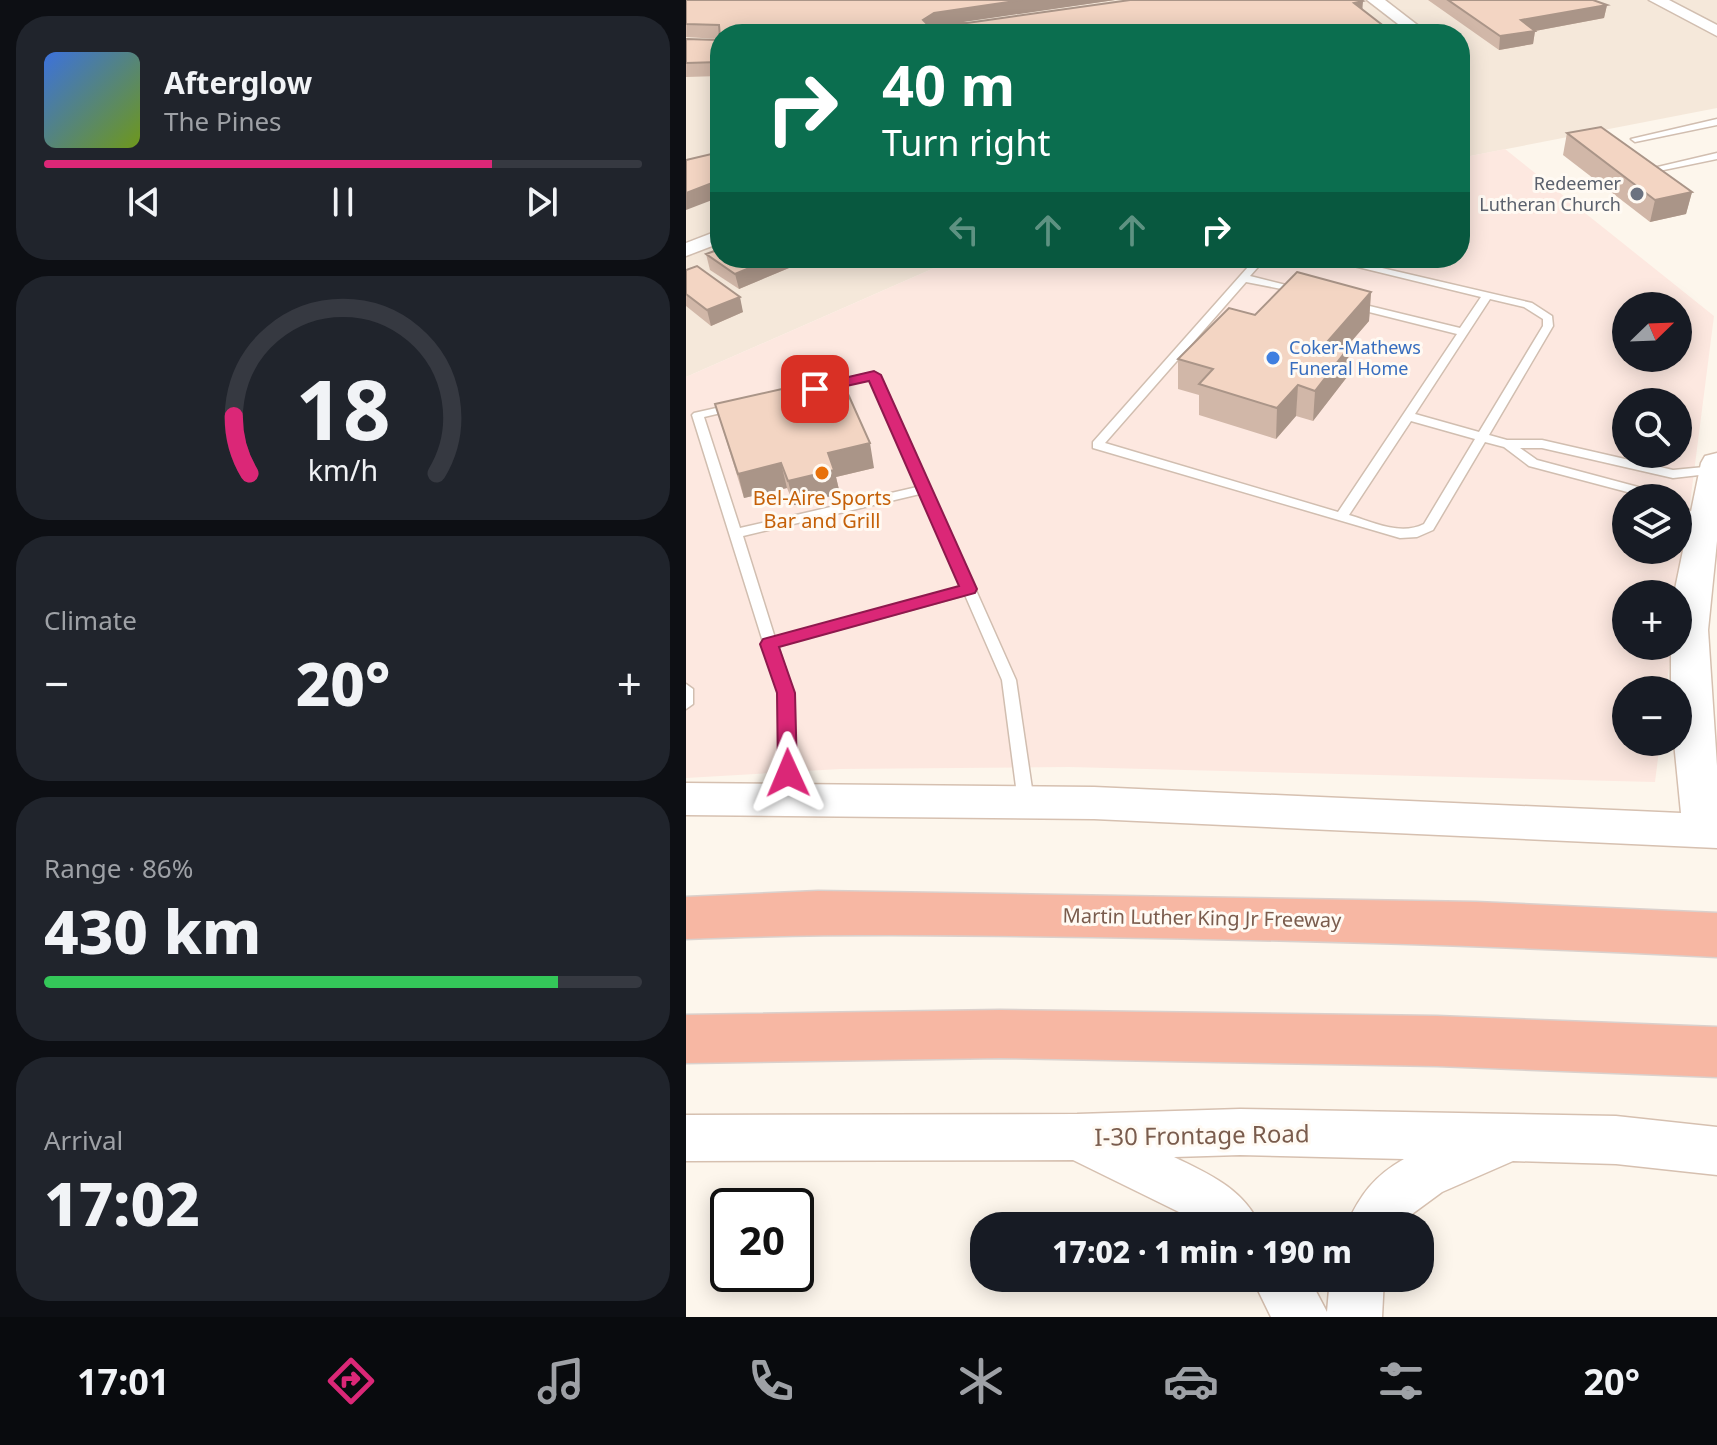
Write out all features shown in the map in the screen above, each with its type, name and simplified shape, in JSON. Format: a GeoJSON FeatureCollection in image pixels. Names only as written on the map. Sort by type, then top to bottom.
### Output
{"type":"FeatureCollection","features":[{"type":"Feature","properties":{"kind":"highway","name":"Martin Luther King Jr Freeway"},"geometry":{"type":"LineString","coordinates":[[686,918],[818,912],[1276,918],[1476,923],[1716,935]]}},
{"type":"Feature","properties":{"kind":"highway"},"geometry":{"type":"LineString","coordinates":[[686,1039],[1031,1034],[1437,1041],[1717,1052]]}},
{"type":"Feature","properties":{"kind":"main road"},"geometry":{"type":"LineString","coordinates":[[1692,512],[1716,467]]}},
{"type":"Feature","properties":{"kind":"main road"},"geometry":{"type":"LineString","coordinates":[[686,799],[1026,802],[1710,830],[1692,730],[1691,564]]}},
{"type":"Feature","properties":{"kind":"main road","name":"I-30 Frontage Road"},"geometry":{"type":"LineString","coordinates":[[686,1138],[1077,1137],[1240,1132],[1616,1140],[1717,1151]]}},
{"type":"Feature","properties":{"kind":"main road"},"geometry":{"type":"LineString","coordinates":[[1077,1137],[1199,1195],[1218,1212]]}},
{"type":"Feature","properties":{"kind":"main road"},"geometry":{"type":"LineString","coordinates":[[1380,1212],[1421,1174],[1512,1140]]}},
{"type":"Feature","properties":{"kind":"main road"},"geometry":{"type":"LineString","coordinates":[[1287,1292],[1301,1317]]}},
{"type":"Feature","properties":{"kind":"main road"},"geometry":{"type":"LineString","coordinates":[[1354,1317],[1356,1292]]}},
{"type":"Feature","properties":{"kind":"street"},"geometry":{"type":"LineString","coordinates":[[1375,0],[1407,24]]}},
{"type":"Feature","properties":{"kind":"street"},"geometry":{"type":"LineString","coordinates":[[1657,0],[1717,31]]}},
{"type":"Feature","properties":{"kind":"street"},"geometry":{"type":"LineString","coordinates":[[686,250],[710,240]]}},
{"type":"Feature","properties":{"kind":"lane"},"geometry":{"type":"LineString","coordinates":[[1635,139],[1717,122]]}},
{"type":"Feature","properties":{"kind":"lane"},"geometry":{"type":"LineString","coordinates":[[1654,169],[1717,156]]}},
{"type":"Feature","properties":{"kind":"lane"},"geometry":{"type":"LineString","coordinates":[[1252,268],[1097,445],[1400,534],[1417,533],[1429,527],[1548,326],[1548,318],[1541,311],[1368,268]]}},
{"type":"Feature","properties":{"kind":"lane"},"geometry":{"type":"LineString","coordinates":[[1244,278],[1317,296]]}},
{"type":"Feature","properties":{"kind":"lane"},"geometry":{"type":"LineString","coordinates":[[1341,517],[1487,296]]}},
{"type":"Feature","properties":{"kind":"lane"},"geometry":{"type":"LineString","coordinates":[[1346,303],[1463,332]]}},
{"type":"Feature","properties":{"kind":"lane"},"geometry":{"type":"LineString","coordinates":[[815,389],[874,375],[1009,680],[1026,802]]}},
{"type":"Feature","properties":{"kind":"lane"},"geometry":{"type":"LineString","coordinates":[[742,405],[698,415],[786,693],[788,800]]}},
{"type":"Feature","properties":{"kind":"lane"},"geometry":{"type":"LineString","coordinates":[[1407,416],[1507,444],[1542,444],[1673,474],[1716,467]]}},
{"type":"Feature","properties":{"kind":"lane"},"geometry":{"type":"LineString","coordinates":[[1507,444],[1533,463],[1612,484]]}},
{"type":"Feature","properties":{"kind":"lane"},"geometry":{"type":"LineString","coordinates":[[734,534],[925,489]]}},
{"type":"Feature","properties":{"kind":"lane"},"geometry":{"type":"LineString","coordinates":[[769,644],[969,589]]}},
{"type":"Feature","properties":{"kind":"lane"},"geometry":{"type":"LineString","coordinates":[[686,689],[686,704]]}},
{"type":"Feature","properties":{"kind":"shaded area"},"geometry":{"type":"Polygon","coordinates":[[[686,0],[1717,0],[1717,108],[1470,156],[1470,24],[710,24],[710,268],[934,268],[686,377],[686,0]]]}},
{"type":"Feature","properties":{"kind":"shaded area"},"geometry":{"type":"Polygon","coordinates":[[[1505,149],[1684,292],[1612,292],[1612,372],[1692,372],[1692,298],[1714,316],[1692,488],[1692,484],[1612,484],[1612,564],[1682,564],[1680,580],[1612,580],[1612,660],[1670,660],[1668,676],[1612,676],[1612,756],[1658,756],[1655,782],[1069,767],[840,769],[686,778],[686,377],[934,268],[1470,268],[1470,156],[1505,149]]]}},
{"type":"Feature","properties":{"kind":"building"},"geometry":{"type":"Polygon","coordinates":[[[686,0],[1022,0],[934,13],[923,20],[926,23],[967,23],[1130,0],[1361,0],[1354,3],[1381,24],[710,25],[686,24],[686,0]]]}},
{"type":"Feature","properties":{"kind":"building"},"geometry":{"type":"Polygon","coordinates":[[[1448,0],[1593,0],[1607,5],[1521,20],[1535,31],[1500,36],[1448,0]]]}},
{"type":"Feature","properties":{"kind":"building"},"geometry":{"type":"Polygon","coordinates":[[[686,39],[710,40],[710,62],[686,63],[686,39]]]}},
{"type":"Feature","properties":{"kind":"building"},"geometry":{"type":"Polygon","coordinates":[[[1601,127],[1692,192],[1655,200],[1567,133],[1601,127]]]}},
{"type":"Feature","properties":{"kind":"building"},"geometry":{"type":"Polygon","coordinates":[[[710,154],[710,184],[686,193],[686,160],[710,154]]]}},
{"type":"Feature","properties":{"kind":"building"},"geometry":{"type":"Polygon","coordinates":[[[697,266],[740,297],[707,310],[686,294],[686,270],[697,266]]]}},
{"type":"Feature","properties":{"kind":"building"},"geometry":{"type":"Polygon","coordinates":[[[726,268],[749,268],[735,274],[726,268]]]}},
{"type":"Feature","properties":{"kind":"building","name":"Coker-Mathews Funeral Home"},"geometry":{"type":"Polygon","coordinates":[[[1297,272],[1371,292],[1328,341],[1349,347],[1315,391],[1298,385],[1277,408],[1199,384],[1213,369],[1178,359],[1229,308],[1255,315],[1297,272]]]}},
{"type":"Feature","properties":{"kind":"building"},"geometry":{"type":"Polygon","coordinates":[[[840,376],[870,443],[828,453],[834,470],[788,481],[781,463],[738,474],[715,404],[840,376]]]}},
{"type":"Feature","properties":{"kind":"place","name":"Redeemer Lutheran Church"},"geometry":{"type":"Point","coordinates":[1637,194]}},
{"type":"Feature","properties":{"kind":"place","name":"Coker-Mathews Funeral Home"},"geometry":{"type":"Point","coordinates":[1273,358]}},
{"type":"Feature","properties":{"kind":"place","name":"Bel-Aire Sports Bar and Grill"},"geometry":{"type":"Point","coordinates":[822,473]}},
{"type":"Feature","properties":{"kind":"route"},"geometry":{"type":"LineString","coordinates":[[788,773],[786,693],[769,644],[969,589],[874,375],[815,389]]}}]}
